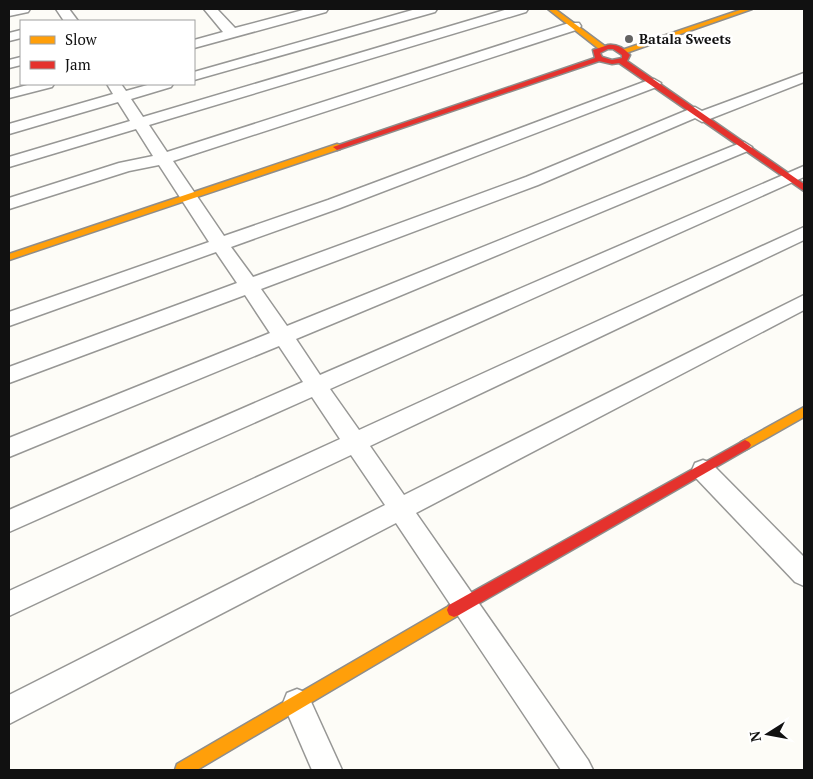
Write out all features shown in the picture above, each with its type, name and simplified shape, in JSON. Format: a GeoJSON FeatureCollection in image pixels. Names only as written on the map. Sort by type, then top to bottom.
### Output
{"type":"FeatureCollection","features":[{"type":"Feature","properties":{"kind":"street"},"geometry":{"type":"LineString","coordinates":[[9,12],[22,9]]}},
{"type":"Feature","properties":{"kind":"street"},"geometry":{"type":"LineString","coordinates":[[63,9],[70,20]]}},
{"type":"Feature","properties":{"kind":"street"},"geometry":{"type":"LineString","coordinates":[[195,44],[318,9]]}},
{"type":"Feature","properties":{"kind":"street"},"geometry":{"type":"LineString","coordinates":[[195,76],[430,9]]}},
{"type":"Feature","properties":{"kind":"street"},"geometry":{"type":"LineString","coordinates":[[9,162],[521,9]]}},
{"type":"Feature","properties":{"kind":"street"},"geometry":{"type":"LineString","coordinates":[[550,9],[574,26],[611,62],[749,9]]}},
{"type":"Feature","properties":{"kind":"street"},"geometry":{"type":"LineString","coordinates":[[216,10],[232,33]]}},
{"type":"Feature","properties":{"kind":"street"},"geometry":{"type":"LineString","coordinates":[[9,204],[125,167],[163,159],[574,26]]}},
{"type":"Feature","properties":{"kind":"street"},"geometry":{"type":"LineString","coordinates":[[9,257],[188,197],[601,53]]}},
{"type":"Feature","properties":{"kind":"street"},"geometry":{"type":"LineString","coordinates":[[623,56],[654,83],[698,115],[744,146],[799,178]]}},
{"type":"Feature","properties":{"kind":"street"},"geometry":{"type":"LineString","coordinates":[[9,375],[532,181],[698,115],[804,77]]}},
{"type":"Feature","properties":{"kind":"street"},"geometry":{"type":"LineString","coordinates":[[9,319],[220,244],[654,83]]}},
{"type":"Feature","properties":{"kind":"street"},"geometry":{"type":"LineString","coordinates":[[9,94],[43,85]]}},
{"type":"Feature","properties":{"kind":"street"},"geometry":{"type":"LineString","coordinates":[[9,129],[118,90],[158,85]]}},
{"type":"Feature","properties":{"kind":"street"},"geometry":{"type":"LineString","coordinates":[[118,90],[248,286],[578,770]]}},
{"type":"Feature","properties":{"kind":"street"},"geometry":{"type":"LineString","coordinates":[[9,448],[744,146]]}},
{"type":"Feature","properties":{"kind":"street"},"geometry":{"type":"LineString","coordinates":[[9,521],[316,386],[799,178]]}},
{"type":"Feature","properties":{"kind":"street"},"geometry":{"type":"LineString","coordinates":[[9,604],[804,233]]}},
{"type":"Feature","properties":{"kind":"street"},"geometry":{"type":"LineString","coordinates":[[9,710],[804,302]]}},
{"type":"Feature","properties":{"kind":"street"},"geometry":{"type":"LineString","coordinates":[[183,770],[465,604],[804,412]]}},
{"type":"Feature","properties":{"kind":"street"},"geometry":{"type":"LineString","coordinates":[[703,470],[804,574]]}},
{"type":"Feature","properties":{"kind":"street"},"geometry":{"type":"LineString","coordinates":[[297,703],[327,770]]}},
{"type":"Feature","properties":{"kind":"traffic: slow"},"geometry":{"type":"LineString","coordinates":[[551,9],[602,47]]}},
{"type":"Feature","properties":{"kind":"traffic: slow"},"geometry":{"type":"LineString","coordinates":[[623,51],[749,9]]}},
{"type":"Feature","properties":{"kind":"traffic: slow"},"geometry":{"type":"LineString","coordinates":[[9,257],[337,147]]}},
{"type":"Feature","properties":{"kind":"traffic: slow"},"geometry":{"type":"LineString","coordinates":[[745,445],[804,412]]}},
{"type":"Feature","properties":{"kind":"traffic: slow"},"geometry":{"type":"LineString","coordinates":[[183,770],[454,610]]}},
{"type":"Feature","properties":{"kind":"traffic: jam"},"geometry":{"type":"LineString","coordinates":[[337,147],[599,59],[612,62],[625,59],[626,55],[619,49],[608,47],[596,52],[599,59]]}},
{"type":"Feature","properties":{"kind":"traffic: jam"},"geometry":{"type":"LineString","coordinates":[[622,61],[804,188]]}},
{"type":"Feature","properties":{"kind":"traffic: jam"},"geometry":{"type":"LineString","coordinates":[[454,610],[745,445]]}},
{"type":"Feature","properties":{"kind":"place","name":"Batala Sweets"},"geometry":{"type":"Point","coordinates":[629,39]}}]}
